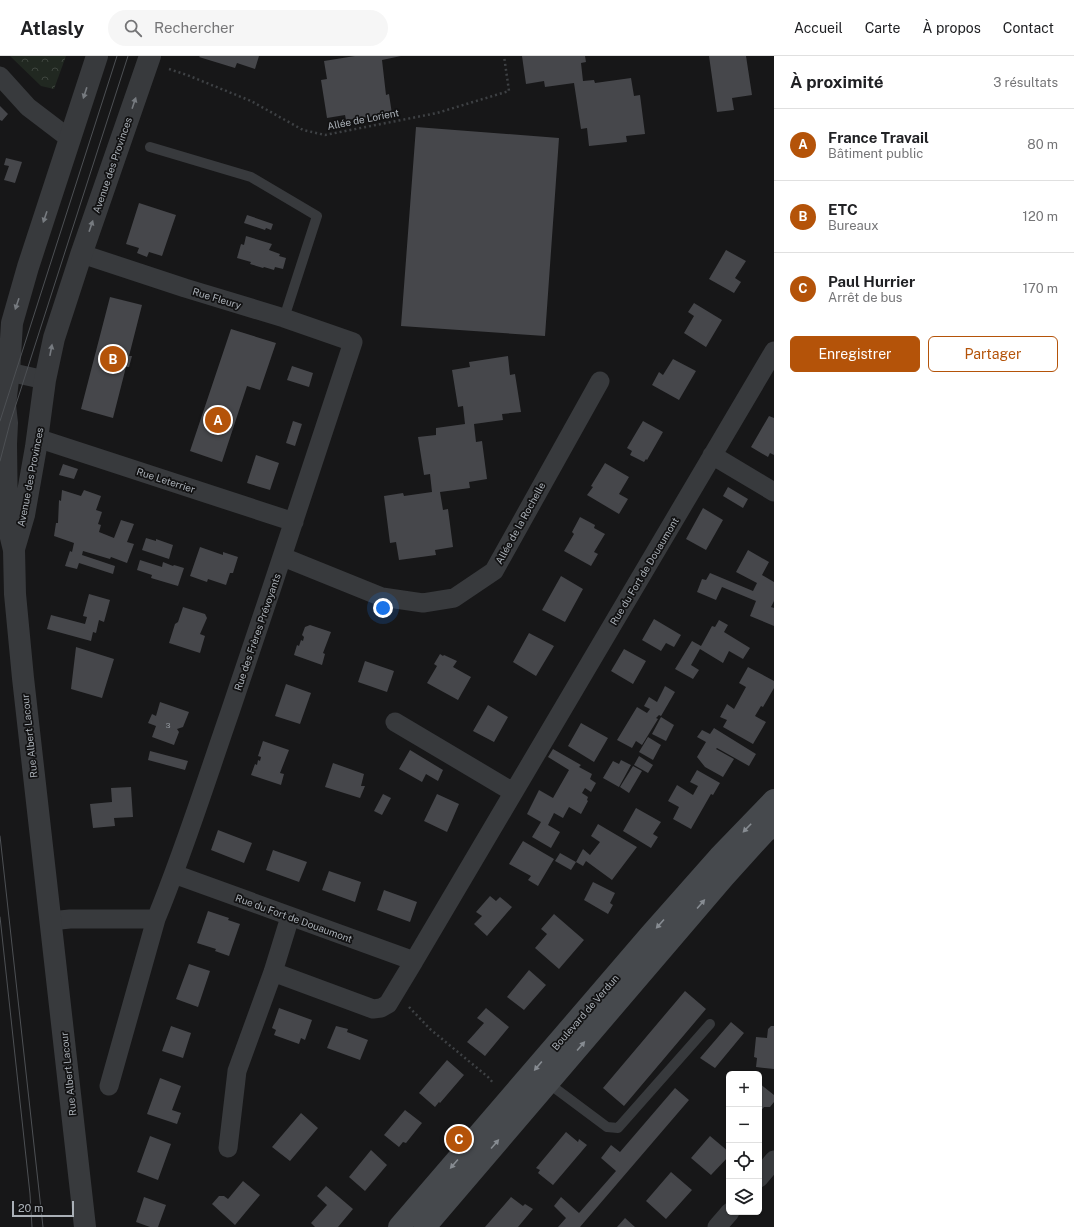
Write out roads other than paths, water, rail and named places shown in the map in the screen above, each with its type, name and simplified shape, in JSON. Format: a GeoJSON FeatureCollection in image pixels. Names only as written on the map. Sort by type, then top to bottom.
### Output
{"type":"FeatureCollection","features":[{"type":"Feature","properties":{"kind":"main road","name":"Boulevard de Verdun"},"geometry":{"type":"LineString","coordinates":[[400,1227],[650,935],[719,857],[774,800]]}},
{"type":"Feature","properties":{"kind":"main road","name":"Boulevard de Verdun"},"geometry":{"type":"LineString","coordinates":[[425,1227],[724,877],[764,833],[774,825]]}},
{"type":"Feature","properties":{"kind":"street","name":"Avenue des Provinces"},"geometry":{"type":"LineString","coordinates":[[14,550],[7,521],[7,423],[3,371],[12,322],[97,56]]}},
{"type":"Feature","properties":{"kind":"street","name":"Avenue des Provinces"},"geometry":{"type":"LineString","coordinates":[[14,550],[24,515],[54,338],[149,59]]}},
{"type":"Feature","properties":{"kind":"street"},"geometry":{"type":"LineString","coordinates":[[0,76],[28,107],[70,139]]}},
{"type":"Feature","properties":{"kind":"street","name":"Rue Fleury"},"geometry":{"type":"LineString","coordinates":[[81,255],[98,259],[185,288],[284,318],[353,342]]}},
{"type":"Feature","properties":{"kind":"street","name":"Rue des Frères Prévoyants"},"geometry":{"type":"LineString","coordinates":[[156,920],[174,874],[283,557],[353,342]]}},
{"type":"Feature","properties":{"kind":"street","name":"Rue du Fort de Douaumont"},"geometry":{"type":"LineString","coordinates":[[273,972],[373,1009],[381,1008],[388,1004],[774,351]]}},
{"type":"Feature","properties":{"kind":"street"},"geometry":{"type":"LineString","coordinates":[[3,371],[46,380]]}},
{"type":"Feature","properties":{"kind":"street","name":"Allée de la Rochelle"},"geometry":{"type":"LineString","coordinates":[[283,557],[382,597],[423,603],[454,598],[494,571],[600,381]]}},
{"type":"Feature","properties":{"kind":"street","name":"Rue Leterrier"},"geometry":{"type":"LineString","coordinates":[[37,438],[294,522]]}},
{"type":"Feature","properties":{"kind":"street"},"geometry":{"type":"LineString","coordinates":[[712,455],[774,492]]}},
{"type":"Feature","properties":{"kind":"street","name":"Rue Albert Lacour"},"geometry":{"type":"LineString","coordinates":[[14,550],[15,594],[23,678],[85,1227]]}},
{"type":"Feature","properties":{"kind":"street"},"geometry":{"type":"LineString","coordinates":[[395,722],[513,792]]}},
{"type":"Feature","properties":{"kind":"street","name":"Rue du Fort de Douaumont"},"geometry":{"type":"LineString","coordinates":[[174,874],[414,961]]}},
{"type":"Feature","properties":{"kind":"street"},"geometry":{"type":"LineString","coordinates":[[228,1148],[237,1071],[273,972],[290,917]]}},
{"type":"Feature","properties":{"kind":"street"},"geometry":{"type":"LineString","coordinates":[[50,921],[70,919],[156,920],[109,1086]]}},
{"type":"Feature","properties":{"kind":"street"},"geometry":{"type":"LineString","coordinates":[[762,1174],[774,1160]]}},
{"type":"Feature","properties":{"kind":"street"},"geometry":{"type":"LineString","coordinates":[[717,1227],[727,1215]]}},
{"type":"Feature","properties":{"kind":"lane"},"geometry":{"type":"LineString","coordinates":[[150,147],[251,177],[317,216],[284,318]]}},
{"type":"Feature","properties":{"kind":"lane"},"geometry":{"type":"LineString","coordinates":[[548,1083],[607,1127],[618,1128],[710,1024]]}},
{"type":"Feature","properties":{"kind":"tram line"},"geometry":{"type":"LineString","coordinates":[[0,421],[117,56]]}},
{"type":"Feature","properties":{"kind":"tram line"},"geometry":{"type":"LineString","coordinates":[[0,461],[10,423],[128,56]]}},
{"type":"Feature","properties":{"kind":"tram line"},"geometry":{"type":"LineString","coordinates":[[0,836],[43,1227]]}},
{"type":"Feature","properties":{"kind":"tram line"},"geometry":{"type":"LineString","coordinates":[[0,917],[30,1194],[32,1227]]}},
{"type":"Feature","properties":{"kind":"place","name":"ETC"},"geometry":{"type":"Point","coordinates":[113,359]}},
{"type":"Feature","properties":{"kind":"place","name":"France Travail"},"geometry":{"type":"Point","coordinates":[218,420]}},
{"type":"Feature","properties":{"kind":"place","name":"Paul Hurrier"},"geometry":{"type":"Point","coordinates":[459,1139]}}]}
